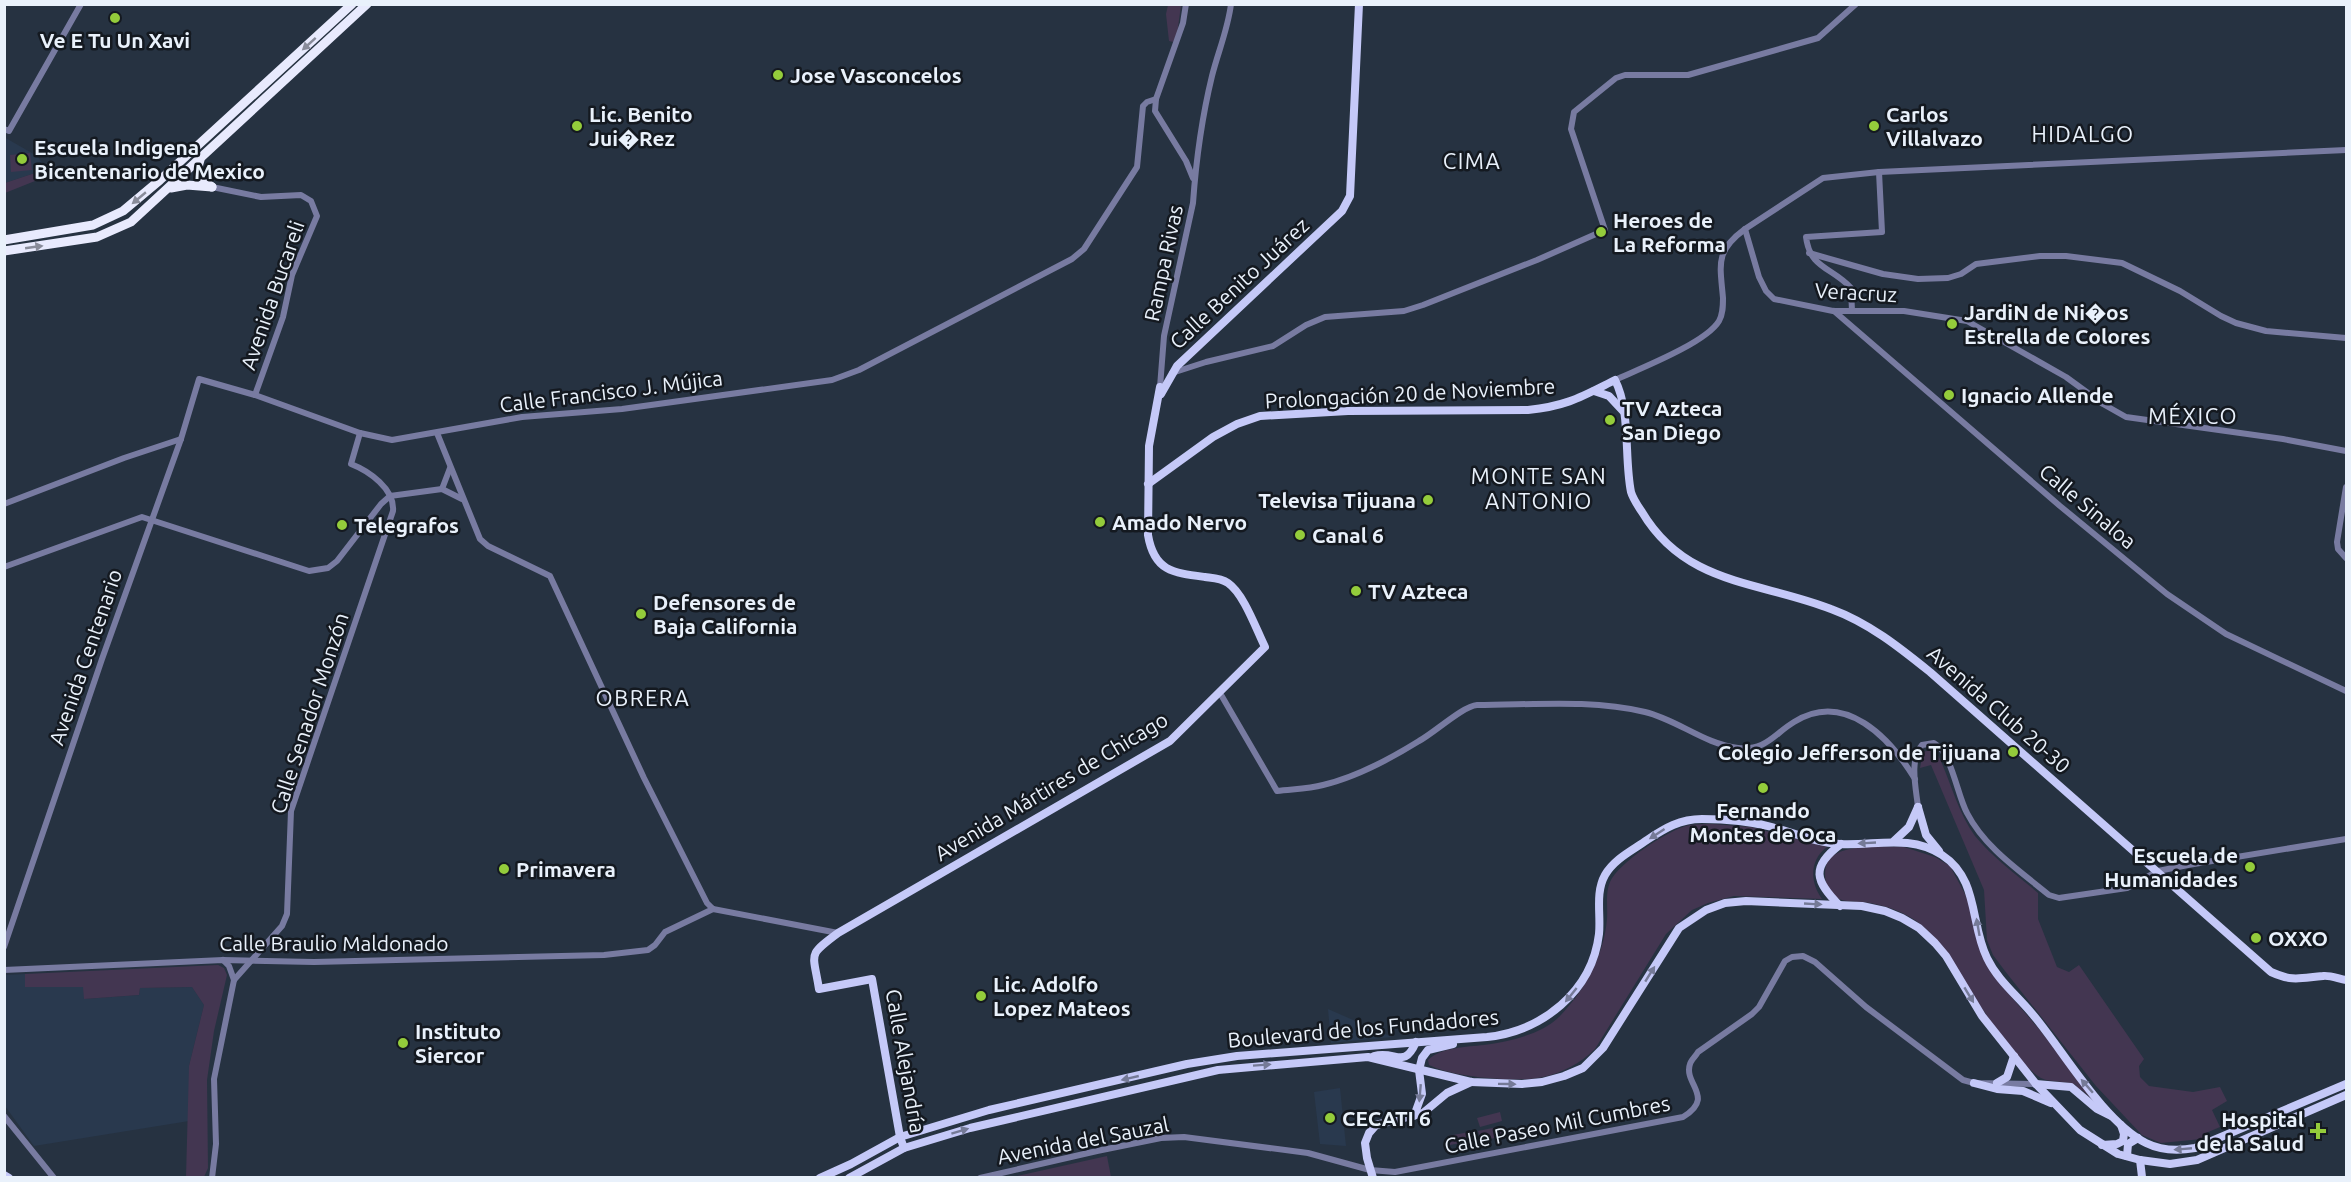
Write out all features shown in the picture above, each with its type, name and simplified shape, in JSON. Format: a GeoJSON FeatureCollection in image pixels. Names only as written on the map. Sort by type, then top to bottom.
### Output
{"type":"FeatureCollection","features":[{"type":"Feature","properties":{"kind":"highway"},"geometry":{"type":"LineString","coordinates":[[4,240],[93,225],[123,211],[160,180],[352,4]]}},
{"type":"Feature","properties":{"kind":"highway"},"geometry":{"type":"LineString","coordinates":[[4,251],[91,238],[113,232],[130,222],[367,4]]}},
{"type":"Feature","properties":{"kind":"highway"},"geometry":{"type":"LineString","coordinates":[[200,160],[197,169],[199,176],[212,187]]}},
{"type":"Feature","properties":{"kind":"highway"},"geometry":{"type":"LineString","coordinates":[[168,189],[182,185],[212,187]]}},
{"type":"Feature","properties":{"kind":"highway"},"geometry":{"type":"LineString","coordinates":[[4,234],[35,236]]}},
{"type":"Feature","properties":{"kind":"main road","name":"Calle Benito Juárez"},"geometry":{"type":"LineString","coordinates":[[1158,400],[1172,373],[1342,211],[1350,196],[1359,4]]}},
{"type":"Feature","properties":{"kind":"main road","name":"Prolongación 20 de Noviembre"},"geometry":{"type":"LineString","coordinates":[[1148,484],[1213,437],[1237,424],[1260,416],[1348,411],[1528,410],[1570,403],[1615,380]]}},
{"type":"Feature","properties":{"kind":"main road"},"geometry":{"type":"LineString","coordinates":[[1615,380],[1620,390],[1623,411]]}},
{"type":"Feature","properties":{"kind":"main road","name":"Calle Benito Juárez"},"geometry":{"type":"LineString","coordinates":[[1160,387],[1149,446],[1148,535],[1155,559],[1165,568],[1176,573],[1218,578],[1230,584],[1239,594],[1265,647]]}},
{"type":"Feature","properties":{"kind":"main road"},"geometry":{"type":"LineString","coordinates":[[1594,391],[1609,396],[1623,411]]}},
{"type":"Feature","properties":{"kind":"main road","name":"Avenida Club 20-30"},"geometry":{"type":"LineString","coordinates":[[1623,411],[1631,495],[1647,520],[1672,548],[1692,564],[1724,578],[1830,608],[1886,636],[1930,672],[2271,972],[2284,978],[2297,980],[2325,976],[2346,980]]}},
{"type":"Feature","properties":{"kind":"main road","name":"Avenida Mártires de Chicago"},"geometry":{"type":"LineString","coordinates":[[872,979],[819,989],[813,955],[838,933],[1163,746],[1178,734],[1265,647]]}},
{"type":"Feature","properties":{"kind":"main road"},"geometry":{"type":"LineString","coordinates":[[1894,841],[1909,827],[1918,807]]}},
{"type":"Feature","properties":{"kind":"main road"},"geometry":{"type":"LineString","coordinates":[[1918,807],[1926,836],[1944,856]]}},
{"type":"Feature","properties":{"kind":"main road","name":"Boulevard de los Fundadores"},"geometry":{"type":"LineString","coordinates":[[820,1178],[900,1137],[989,1110],[1187,1064],[1237,1056],[1500,1036],[1527,1028],[1547,1018],[1561,1006],[1580,983],[1593,956],[1599,932],[1601,885],[1605,874],[1620,858],[1674,824],[1700,819],[1737,820],[1841,844],[1894,841],[1924,846],[1944,856],[1961,873],[1971,893],[1981,942],[1992,969],[2034,1015],[2065,1060],[2117,1120],[2147,1144],[2166,1149],[2195,1148],[2346,1084]]}},
{"type":"Feature","properties":{"kind":"main road"},"geometry":{"type":"LineString","coordinates":[[1840,906],[1824,890],[1820,881],[1820,873],[1828,854],[1841,844]]}},
{"type":"Feature","properties":{"kind":"main road","name":"Boulevard de los Fundadores"},"geometry":{"type":"LineString","coordinates":[[849,1178],[904,1148],[970,1128],[1167,1081],[1243,1066],[1368,1057],[1471,1082],[1542,1083],[1564,1077],[1583,1068],[1603,1048],[1679,928],[1706,910],[1725,903],[1746,901],[1862,906],[1885,911],[1902,918],[1927,936],[1946,956],[1982,1016],[2036,1084],[2080,1130],[2102,1145],[2127,1156],[2170,1164],[2197,1160],[2346,1095]]}},
{"type":"Feature","properties":{"kind":"main road","name":"Calle Alejandría"},"geometry":{"type":"LineString","coordinates":[[872,979],[900,1137],[904,1148]]}},
{"type":"Feature","properties":{"kind":"main road"},"geometry":{"type":"LineString","coordinates":[[1413,1116],[1422,1094],[1419,1070],[1422,1058],[1428,1050],[1470,1039]]}},
{"type":"Feature","properties":{"kind":"main road"},"geometry":{"type":"LineString","coordinates":[[1368,1057],[1381,1054],[1406,1057],[1411,1054],[1416,1042]]}},
{"type":"Feature","properties":{"kind":"main road"},"geometry":{"type":"LineString","coordinates":[[1997,1083],[2007,1077],[2014,1056]]}},
{"type":"Feature","properties":{"kind":"main road"},"geometry":{"type":"LineString","coordinates":[[1167,1081],[1184,1071],[1187,1064]]}},
{"type":"Feature","properties":{"kind":"main road"},"geometry":{"type":"LineString","coordinates":[[1371,1174],[1365,1143],[1369,1133],[1376,1125],[1422,1113],[1446,1093],[1471,1082]]}},
{"type":"Feature","properties":{"kind":"main road"},"geometry":{"type":"LineString","coordinates":[[1974,1083],[1997,1089],[2023,1091],[2060,1108]]}},
{"type":"Feature","properties":{"kind":"main road"},"geometry":{"type":"LineString","coordinates":[[2036,1084],[2072,1087],[2097,1109],[2117,1120],[2124,1134],[2123,1140],[2117,1144],[2102,1145]]}},
{"type":"Feature","properties":{"kind":"main road"},"geometry":{"type":"LineString","coordinates":[[2127,1156],[2128,1144],[2138,1138]]}},
{"type":"Feature","properties":{"kind":"main road"},"geometry":{"type":"LineString","coordinates":[[2140,1160],[2142,1177]]}},
{"type":"Feature","properties":{"kind":"main road"},"geometry":{"type":"LineString","coordinates":[[4,1175],[9,1178]]}},
{"type":"Feature","properties":{"kind":"street"},"geometry":{"type":"LineString","coordinates":[[7,130],[81,4]]}},
{"type":"Feature","properties":{"kind":"street"},"geometry":{"type":"LineString","coordinates":[[1186,4],[1184,23],[1156,99],[1155,111],[1186,160],[1194,181]]}},
{"type":"Feature","properties":{"kind":"street","name":"Rampa Rivas"},"geometry":{"type":"LineString","coordinates":[[1160,387],[1164,336],[1193,203],[1194,181],[1210,83],[1229,21],[1231,4]]}},
{"type":"Feature","properties":{"kind":"street"},"geometry":{"type":"LineString","coordinates":[[1172,373],[1206,362],[1274,346],[1306,325],[1325,317],[1404,311],[1423,305],[1537,260],[1605,230],[1571,129],[1574,112],[1610,81],[1621,76],[1688,75],[1818,38],[1856,4]]}},
{"type":"Feature","properties":{"kind":"street","name":"Calle Francisco J. Mújica"},"geometry":{"type":"LineString","coordinates":[[199,379],[255,395],[360,433],[392,440],[522,417],[622,409],[832,380],[859,370],[1014,287],[1072,259],[1087,245],[1137,167],[1143,106],[1156,99]]}},
{"type":"Feature","properties":{"kind":"street"},"geometry":{"type":"LineString","coordinates":[[1615,380],[1681,349],[1716,325],[1723,309],[1719,261],[1728,243],[1745,229],[1823,178],[1879,172],[2346,150]]}},
{"type":"Feature","properties":{"kind":"street"},"geometry":{"type":"LineString","coordinates":[[1852,311],[1849,286],[1821,266],[1809,253],[1806,237],[1882,232],[1879,172]]}},
{"type":"Feature","properties":{"kind":"street","name":"Avenida Bucareli"},"geometry":{"type":"LineString","coordinates":[[212,187],[261,197],[301,195],[310,201],[317,211],[286,292],[283,317],[255,395]]}},
{"type":"Feature","properties":{"kind":"street","name":"Veracruz"},"geometry":{"type":"LineString","coordinates":[[1745,229],[1759,277],[1769,295],[1779,301],[1833,311],[1904,311],[1967,321],[2066,377],[2103,404],[2126,417],[2283,439],[2346,451]]}},
{"type":"Feature","properties":{"kind":"street"},"geometry":{"type":"LineString","coordinates":[[1809,253],[1883,274],[1918,279],[1948,278],[1961,274],[1976,264],[2040,256],[2066,256],[2122,263],[2180,291],[2221,316],[2258,330],[2346,338]]}},
{"type":"Feature","properties":{"kind":"street","name":"Calle Sinaloa"},"geometry":{"type":"LineString","coordinates":[[1833,311],[2060,506],[2167,594],[2226,634],[2346,691]]}},
{"type":"Feature","properties":{"kind":"street","name":"Avenida Centenario"},"geometry":{"type":"LineString","coordinates":[[4,947],[151,519],[181,439],[199,379]]}},
{"type":"Feature","properties":{"kind":"street"},"geometry":{"type":"LineString","coordinates":[[360,433],[351,464],[369,473],[390,496]]}},
{"type":"Feature","properties":{"kind":"street"},"geometry":{"type":"LineString","coordinates":[[437,433],[480,539],[488,546],[550,576],[644,778],[707,903],[713,909],[838,933]]}},
{"type":"Feature","properties":{"kind":"street"},"geometry":{"type":"LineString","coordinates":[[4,504],[124,458],[181,439]]}},
{"type":"Feature","properties":{"kind":"street"},"geometry":{"type":"LineString","coordinates":[[442,489],[450,468]]}},
{"type":"Feature","properties":{"kind":"street"},"geometry":{"type":"LineString","coordinates":[[2346,487],[2338,549],[2346,558]]}},
{"type":"Feature","properties":{"kind":"street"},"geometry":{"type":"LineString","coordinates":[[4,567],[137,517],[151,519],[261,556],[315,571],[328,568],[337,561],[381,504],[390,496],[442,489],[463,499]]}},
{"type":"Feature","properties":{"kind":"street","name":"Calle Senador Monzón"},"geometry":{"type":"LineString","coordinates":[[234,980],[282,926],[287,914],[291,811],[393,511],[390,496]]}},
{"type":"Feature","properties":{"kind":"street"},"geometry":{"type":"LineString","coordinates":[[1220,693],[1277,791],[1321,785],[1356,775],[1418,742],[1446,724],[1466,707],[1477,705],[1621,707],[1664,716],[1710,740],[1740,748],[1769,742],[1796,721],[1824,711],[1833,712],[1858,718],[1873,728],[1902,759],[1915,779]]}},
{"type":"Feature","properties":{"kind":"street"},"geometry":{"type":"LineString","coordinates":[[1918,807],[1915,779],[1917,750],[1928,742],[1938,745],[1943,750],[1967,813],[1979,831],[2008,862],[2049,895],[2062,897],[2127,888],[2158,871],[2346,839]]}},
{"type":"Feature","properties":{"kind":"street","name":"Calle Braulio Maldonado"},"geometry":{"type":"LineString","coordinates":[[4,970],[223,960],[314,962],[604,955],[643,952],[651,948],[665,932],[713,909]]}},
{"type":"Feature","properties":{"kind":"street","name":"Calle Paseo Mil Cumbres"},"geometry":{"type":"LineString","coordinates":[[1371,1174],[1395,1172],[1683,1117],[1695,1107],[1697,1100],[1698,1090],[1689,1072],[1690,1064],[1698,1052],[1759,1007],[1782,965],[1796,956],[1803,956],[1815,962],[1896,1031],[1963,1080],[1974,1083],[2036,1084]]}},
{"type":"Feature","properties":{"kind":"street"},"geometry":{"type":"LineString","coordinates":[[212,1178],[216,1144],[214,1079],[234,980],[229,966],[223,960]]}},
{"type":"Feature","properties":{"kind":"street"},"geometry":{"type":"LineString","coordinates":[[4,1116],[54,1178]]}},
{"type":"Feature","properties":{"kind":"street","name":"Avenida del Sauzal"},"geometry":{"type":"LineString","coordinates":[[980,1178],[1108,1148],[1161,1138],[1184,1137],[1308,1152],[1371,1174]]}},
{"type":"Feature","properties":{"kind":"shaded area"},"geometry":{"type":"Polygon","coordinates":[[[1168,5],[1181,5],[1177,35],[1173,42],[1169,41],[1166,14],[1168,5]]]}},
{"type":"Feature","properties":{"kind":"shaded area","name":"Escuela Indigena Bicentenario de Mexico"},"geometry":{"type":"Polygon","coordinates":[[[4,137],[37,156],[47,169],[5,183],[4,137]]]}},
{"type":"Feature","properties":{"kind":"shaded area"},"geometry":{"type":"Polygon","coordinates":[[[30,153],[32,170],[11,172],[10,155],[30,153]]]}},
{"type":"Feature","properties":{"kind":"shaded area"},"geometry":{"type":"Polygon","coordinates":[[[47,169],[45,177],[5,193],[5,183],[47,169]]]}},
{"type":"Feature","properties":{"kind":"shaded area"},"geometry":{"type":"Polygon","coordinates":[[[1930,750],[1936,752],[1940,759],[1960,809],[1975,836],[1997,859],[2038,893],[2038,919],[2057,967],[2069,972],[2079,965],[2144,1059],[2139,1066],[2140,1077],[2149,1086],[2193,1092],[2220,1087],[2227,1101],[2212,1110],[2220,1127],[2206,1133],[2202,1139],[2161,1143],[2142,1135],[2096,1086],[2005,971],[1993,955],[1987,940],[1984,890],[1931,765],[1920,768],[1923,752],[1930,750]]]}},
{"type":"Feature","properties":{"kind":"shaded area"},"geometry":{"type":"Polygon","coordinates":[[[1690,825],[1751,827],[1827,847],[1817,858],[1813,872],[1815,886],[1822,899],[1734,896],[1692,910],[1666,934],[1595,1049],[1584,1059],[1564,1070],[1532,1079],[1502,1079],[1468,1076],[1429,1065],[1428,1060],[1440,1052],[1514,1039],[1552,1023],[1569,1006],[1592,971],[1602,946],[1607,919],[1608,887],[1615,874],[1645,848],[1670,833],[1690,825]]]}},
{"type":"Feature","properties":{"kind":"shaded area"},"geometry":{"type":"Polygon","coordinates":[[[1862,847],[1904,847],[1935,857],[1950,866],[1965,894],[2001,985],[2100,1107],[2082,1090],[2077,1090],[2076,1085],[2045,1080],[2027,1066],[1988,1018],[1942,948],[1922,925],[1903,913],[1889,908],[1838,899],[1831,893],[1825,876],[1827,863],[1832,856],[1862,847]]]}},
{"type":"Feature","properties":{"kind":"shaded area"},"geometry":{"type":"Polygon","coordinates":[[[218,965],[224,968],[227,975],[214,1031],[207,1080],[208,1168],[204,1177],[186,1177],[189,1066],[204,1005],[192,987],[140,988],[139,995],[84,999],[83,987],[25,987],[25,974],[218,965]]]}},
{"type":"Feature","properties":{"kind":"shaded area"},"geometry":{"type":"Polygon","coordinates":[[[25,974],[25,987],[84,987],[84,999],[139,995],[140,988],[192,987],[204,1005],[189,1066],[189,1121],[34,1146],[5,1106],[4,975],[25,974]]]}},
{"type":"Feature","properties":{"kind":"shaded area"},"geometry":{"type":"Polygon","coordinates":[[[1328,1009],[1392,1037],[1331,1043],[1328,1009]]]}},
{"type":"Feature","properties":{"kind":"shaded area","name":"CECATI 6"},"geometry":{"type":"Polygon","coordinates":[[[1340,1088],[1346,1146],[1320,1144],[1314,1092],[1340,1088]]]}},
{"type":"Feature","properties":{"kind":"shaded area"},"geometry":{"type":"Polygon","coordinates":[[[1500,1112],[1502,1121],[1480,1127],[1477,1118],[1500,1112]]]}},
{"type":"Feature","properties":{"kind":"shaded area"},"geometry":{"type":"Polygon","coordinates":[[[1502,1126],[1504,1136],[1481,1141],[1478,1131],[1502,1126]]]}},
{"type":"Feature","properties":{"kind":"shaded area"},"geometry":{"type":"Polygon","coordinates":[[[1474,1131],[1476,1140],[1450,1145],[1448,1136],[1474,1131]]]}},
{"type":"Feature","properties":{"kind":"shaded area"},"geometry":{"type":"Polygon","coordinates":[[[1107,1156],[1111,1177],[1013,1177],[1107,1156]]]}},
{"type":"Feature","properties":{"kind":"place","name":"Ve E Tu Un Xavi"},"geometry":{"type":"Point","coordinates":[115,18]}},
{"type":"Feature","properties":{"kind":"place","name":"Jose Vasconcelos"},"geometry":{"type":"Point","coordinates":[778,75]}},
{"type":"Feature","properties":{"kind":"place","name":"Lic. Benito Jui�Rez"},"geometry":{"type":"Point","coordinates":[577,126]}},
{"type":"Feature","properties":{"kind":"place","name":"Carlos Villalvazo"},"geometry":{"type":"Point","coordinates":[1874,126]}},
{"type":"Feature","properties":{"kind":"place","name":"Escuela Indigena Bicentenario de Mexico"},"geometry":{"type":"Point","coordinates":[22,159]}},
{"type":"Feature","properties":{"kind":"place","name":"Heroes de La Reforma"},"geometry":{"type":"Point","coordinates":[1601,232]}},
{"type":"Feature","properties":{"kind":"place","name":"JardiN de Ni�os Estrella de Colores"},"geometry":{"type":"Point","coordinates":[1952,324]}},
{"type":"Feature","properties":{"kind":"place","name":"Ignacio Allende"},"geometry":{"type":"Point","coordinates":[1949,395]}},
{"type":"Feature","properties":{"kind":"place","name":"TV Azteca San Diego"},"geometry":{"type":"Point","coordinates":[1610,420]}},
{"type":"Feature","properties":{"kind":"place","name":"Televisa Tijuana"},"geometry":{"type":"Point","coordinates":[1428,500]}},
{"type":"Feature","properties":{"kind":"place","name":"Amado Nervo"},"geometry":{"type":"Point","coordinates":[1100,522]}},
{"type":"Feature","properties":{"kind":"place","name":"Telegrafos"},"geometry":{"type":"Point","coordinates":[342,525]}},
{"type":"Feature","properties":{"kind":"place","name":"Canal 6"},"geometry":{"type":"Point","coordinates":[1300,535]}},
{"type":"Feature","properties":{"kind":"place","name":"TV Azteca"},"geometry":{"type":"Point","coordinates":[1356,591]}},
{"type":"Feature","properties":{"kind":"place","name":"Defensores de Baja California"},"geometry":{"type":"Point","coordinates":[641,614]}},
{"type":"Feature","properties":{"kind":"place","name":"Colegio Jefferson de Tijuana"},"geometry":{"type":"Point","coordinates":[2013,752]}},
{"type":"Feature","properties":{"kind":"place","name":"Fernando Montes de Oca"},"geometry":{"type":"Point","coordinates":[1763,788]}},
{"type":"Feature","properties":{"kind":"place","name":"Escuela de Humanidades"},"geometry":{"type":"Point","coordinates":[2250,867]}},
{"type":"Feature","properties":{"kind":"place","name":"Primavera"},"geometry":{"type":"Point","coordinates":[504,869]}},
{"type":"Feature","properties":{"kind":"place","name":"OXXO"},"geometry":{"type":"Point","coordinates":[2256,938]}},
{"type":"Feature","properties":{"kind":"place","name":"Lic. Adolfo Lopez Mateos"},"geometry":{"type":"Point","coordinates":[981,996]}},
{"type":"Feature","properties":{"kind":"place","name":"Instituto Siercor"},"geometry":{"type":"Point","coordinates":[403,1043]}},
{"type":"Feature","properties":{"kind":"place","name":"CECATI 6"},"geometry":{"type":"Point","coordinates":[1330,1118]}},
{"type":"Feature","properties":{"kind":"place","name":"Hospital de la Salud"},"geometry":{"type":"Point","coordinates":[2318,1131]}},
{"type":"Feature","properties":{"kind":"district","name":"HIDALGO"},"geometry":{"type":"Point","coordinates":[2083,133]}},
{"type":"Feature","properties":{"kind":"district","name":"CIMA"},"geometry":{"type":"Point","coordinates":[1472,160]}},
{"type":"Feature","properties":{"kind":"district","name":"MÉXICO"},"geometry":{"type":"Point","coordinates":[2193,415]}},
{"type":"Feature","properties":{"kind":"district","name":"MONTE SAN ANTONIO"},"geometry":{"type":"Point","coordinates":[1539,488]}},
{"type":"Feature","properties":{"kind":"district","name":"OBRERA"},"geometry":{"type":"Point","coordinates":[643,697]}}]}
